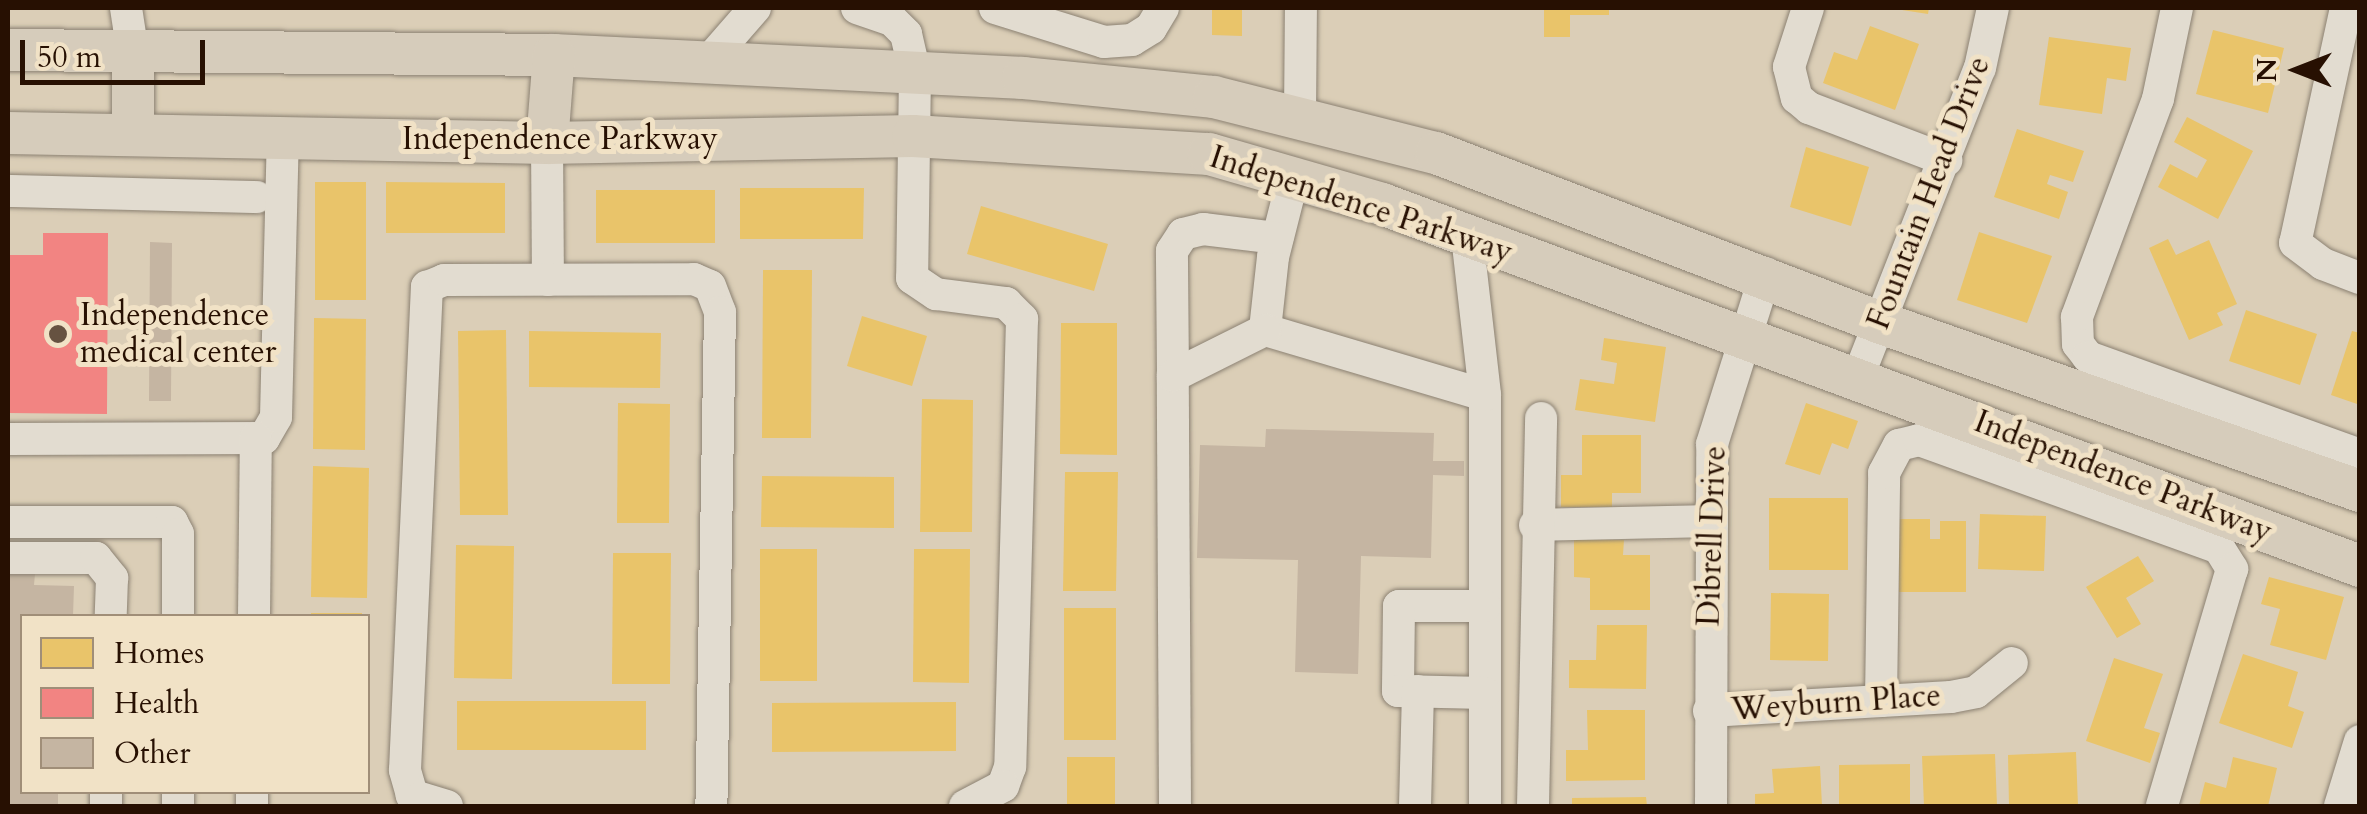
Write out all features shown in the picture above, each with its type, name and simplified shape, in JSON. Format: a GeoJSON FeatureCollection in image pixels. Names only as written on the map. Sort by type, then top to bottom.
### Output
{"type":"FeatureCollection","features":[{"type":"Feature","properties":{"kind":"main road","name":"Independence Parkway"},"geometry":{"type":"LineString","coordinates":[[8,50],[554,55],[707,62],[1118,85],[1300,114],[1436,153],[1766,273],[1880,322],[2360,491]]}},
{"type":"Feature","properties":{"kind":"main road"},"geometry":{"type":"LineString","coordinates":[[133,54],[133,133]]}},
{"type":"Feature","properties":{"kind":"main road"},"geometry":{"type":"LineString","coordinates":[[547,142],[554,55]]}},
{"type":"Feature","properties":{"kind":"main road"},"geometry":{"type":"LineString","coordinates":[[1293,178],[1300,114]]}},
{"type":"Feature","properties":{"kind":"main road","name":"Independence Parkway"},"geometry":{"type":"LineString","coordinates":[[8,133],[547,142],[914,136],[1190,152],[1293,178],[1467,236],[1858,377],[2360,566]]}},
{"type":"Feature","properties":{"kind":"street"},"geometry":{"type":"LineString","coordinates":[[126,8],[133,54]]}},
{"type":"Feature","properties":{"kind":"street"},"geometry":{"type":"LineString","coordinates":[[707,62],[755,8]]}},
{"type":"Feature","properties":{"kind":"street"},"geometry":{"type":"LineString","coordinates":[[856,8],[892,20],[906,34],[916,73],[912,278],[936,294],[1006,303],[1022,320],[1010,768],[987,800],[964,806]]}},
{"type":"Feature","properties":{"kind":"street"},"geometry":{"type":"LineString","coordinates":[[995,8],[1104,42],[1132,40],[1151,28],[1163,8]]}},
{"type":"Feature","properties":{"kind":"street"},"geometry":{"type":"LineString","coordinates":[[1300,114],[1301,8]]}},
{"type":"Feature","properties":{"kind":"street"},"geometry":{"type":"LineString","coordinates":[[1808,8],[1789,67],[1797,98],[1809,108],[1946,160]]}},
{"type":"Feature","properties":{"kind":"street","name":"Fountain Head Drive"},"geometry":{"type":"LineString","coordinates":[[1858,377],[1980,68],[1993,8]]}},
{"type":"Feature","properties":{"kind":"street"},"geometry":{"type":"LineString","coordinates":[[2177,8],[2158,99],[2077,317],[2078,344],[2088,356],[2360,455]]}},
{"type":"Feature","properties":{"kind":"street"},"geometry":{"type":"LineString","coordinates":[[2346,8],[2295,243],[2323,264],[2360,278]]}},
{"type":"Feature","properties":{"kind":"street"},"geometry":{"type":"LineString","coordinates":[[8,439],[264,438],[276,416],[284,137]]}},
{"type":"Feature","properties":{"kind":"street"},"geometry":{"type":"LineString","coordinates":[[547,142],[548,280]]}},
{"type":"Feature","properties":{"kind":"street"},"geometry":{"type":"LineString","coordinates":[[1265,330],[1277,238],[1293,178]]}},
{"type":"Feature","properties":{"kind":"street"},"geometry":{"type":"LineString","coordinates":[[8,191],[257,197]]}},
{"type":"Feature","properties":{"kind":"street"},"geometry":{"type":"LineString","coordinates":[[1175,806],[1172,251],[1184,234],[1203,228],[1277,238]]}},
{"type":"Feature","properties":{"kind":"street"},"geometry":{"type":"LineString","coordinates":[[1467,236],[1485,396],[1486,806]]}},
{"type":"Feature","properties":{"kind":"street","name":"Dibrell Drive"},"geometry":{"type":"LineString","coordinates":[[1710,806],[1708,521],[1712,444],[1742,335],[1766,273]]}},
{"type":"Feature","properties":{"kind":"street"},"geometry":{"type":"LineString","coordinates":[[447,806],[412,795],[405,770],[422,301],[427,286],[444,280],[694,278],[710,286],[720,312],[711,806]]}},
{"type":"Feature","properties":{"kind":"street"},"geometry":{"type":"LineString","coordinates":[[1173,376],[1265,330],[1485,396]]}},
{"type":"Feature","properties":{"kind":"street"},"geometry":{"type":"LineString","coordinates":[[1533,806],[1535,526],[1541,418]]}},
{"type":"Feature","properties":{"kind":"street"},"geometry":{"type":"LineString","coordinates":[[254,614],[256,438]]}},
{"type":"Feature","properties":{"kind":"street"},"geometry":{"type":"LineString","coordinates":[[1882,701],[1884,473],[1899,444],[1919,440],[2218,548],[2226,558],[2232,569],[2162,806]]}},
{"type":"Feature","properties":{"kind":"street"},"geometry":{"type":"LineString","coordinates":[[1535,526],[1708,521]]}},
{"type":"Feature","properties":{"kind":"street"},"geometry":{"type":"LineString","coordinates":[[8,522],[172,522],[178,534],[178,614]]}},
{"type":"Feature","properties":{"kind":"street"},"geometry":{"type":"LineString","coordinates":[[8,558],[96,558],[112,578],[111,614]]}},
{"type":"Feature","properties":{"kind":"street"},"geometry":{"type":"LineString","coordinates":[[1485,606],[1399,606],[1398,691],[1418,691],[1485,705]]}},
{"type":"Feature","properties":{"kind":"street","name":"Weyburn Place"},"geometry":{"type":"LineString","coordinates":[[1709,711],[1976,692],[2012,663]]}},
{"type":"Feature","properties":{"kind":"street"},"geometry":{"type":"LineString","coordinates":[[1416,806],[1418,691]]}},
{"type":"Feature","properties":{"kind":"street"},"geometry":{"type":"LineString","coordinates":[[2340,806],[2360,740]]}},
{"type":"Feature","properties":{"kind":"building: Homes"},"geometry":{"type":"Polygon","coordinates":[[[1212,8],[1242,8],[1242,36],[1212,35],[1212,8]]]}},
{"type":"Feature","properties":{"kind":"building: Homes"},"geometry":{"type":"Polygon","coordinates":[[[1544,8],[1609,8],[1609,15],[1570,15],[1570,37],[1544,37],[1544,8]]]}},
{"type":"Feature","properties":{"kind":"building: Homes"},"geometry":{"type":"Polygon","coordinates":[[[1889,8],[1929,8],[1928,14],[1889,8]]]}},
{"type":"Feature","properties":{"kind":"building: Homes"},"geometry":{"type":"Polygon","coordinates":[[[1870,26],[1919,44],[1895,110],[1823,83],[1834,52],[1857,60],[1870,26]]]}},
{"type":"Feature","properties":{"kind":"building: Homes"},"geometry":{"type":"Polygon","coordinates":[[[2213,30],[2284,48],[2268,113],[2196,94],[2213,30]]]}},
{"type":"Feature","properties":{"kind":"building: Homes"},"geometry":{"type":"Polygon","coordinates":[[[2049,37],[2131,48],[2126,81],[2107,78],[2102,114],[2039,105],[2049,37]]]}},
{"type":"Feature","properties":{"kind":"building: Homes"},"geometry":{"type":"Polygon","coordinates":[[[2187,117],[2253,151],[2218,219],[2158,187],[2170,164],[2197,178],[2207,160],[2174,142],[2187,117]]]}},
{"type":"Feature","properties":{"kind":"building: Homes"},"geometry":{"type":"Polygon","coordinates":[[[2017,129],[2084,151],[2073,182],[2050,175],[2047,184],[2068,192],[2059,219],[1994,197],[2017,129]]]}},
{"type":"Feature","properties":{"kind":"building: Homes"},"geometry":{"type":"Polygon","coordinates":[[[1806,147],[1869,167],[1851,226],[1790,207],[1806,147]]]}},
{"type":"Feature","properties":{"kind":"building: Homes"},"geometry":{"type":"Polygon","coordinates":[[[315,182],[366,182],[366,300],[315,300],[315,182]]]}},
{"type":"Feature","properties":{"kind":"building: Homes"},"geometry":{"type":"Polygon","coordinates":[[[386,182],[505,183],[505,233],[386,233],[386,182]]]}},
{"type":"Feature","properties":{"kind":"building: Homes"},"geometry":{"type":"Polygon","coordinates":[[[740,188],[864,188],[863,239],[740,239],[740,188]]]}},
{"type":"Feature","properties":{"kind":"building: Homes"},"geometry":{"type":"Polygon","coordinates":[[[596,190],[715,190],[715,243],[596,243],[596,190]]]}},
{"type":"Feature","properties":{"kind":"building: Homes"},"geometry":{"type":"Polygon","coordinates":[[[981,206],[1108,244],[1094,291],[967,254],[981,206]]]}},
{"type":"Feature","properties":{"kind":"building: Homes"},"geometry":{"type":"Polygon","coordinates":[[[1979,232],[2052,256],[2027,323],[1957,300],[1979,232]]]}},
{"type":"Feature","properties":{"kind":"building: Homes"},"geometry":{"type":"Polygon","coordinates":[[[2168,239],[2176,255],[2209,240],[2237,304],[2217,313],[2223,325],[2189,340],[2149,248],[2168,239]]]}},
{"type":"Feature","properties":{"kind":"building: Homes"},"geometry":{"type":"Polygon","coordinates":[[[763,270],[812,270],[811,438],[762,438],[763,270]]]}},
{"type":"Feature","properties":{"kind":"building: Homes"},"geometry":{"type":"Polygon","coordinates":[[[2246,310],[2317,334],[2300,385],[2229,361],[2246,310]]]}},
{"type":"Feature","properties":{"kind":"building: Homes"},"geometry":{"type":"Polygon","coordinates":[[[862,316],[927,336],[912,386],[847,366],[862,316]]]}},
{"type":"Feature","properties":{"kind":"building: Homes"},"geometry":{"type":"Polygon","coordinates":[[[314,318],[366,319],[365,450],[313,449],[314,318]]]}},
{"type":"Feature","properties":{"kind":"building: Homes"},"geometry":{"type":"Polygon","coordinates":[[[1061,323],[1117,323],[1117,455],[1060,454],[1061,323]]]}},
{"type":"Feature","properties":{"kind":"building: Homes"},"geometry":{"type":"Polygon","coordinates":[[[506,330],[508,515],[460,515],[458,331],[506,330]]]}},
{"type":"Feature","properties":{"kind":"building: Homes"},"geometry":{"type":"Polygon","coordinates":[[[529,331],[661,333],[660,388],[529,387],[529,331]]]}},
{"type":"Feature","properties":{"kind":"building: Homes"},"geometry":{"type":"Polygon","coordinates":[[[2352,331],[2360,333],[2360,405],[2331,395],[2352,331]]]}},
{"type":"Feature","properties":{"kind":"building: Homes"},"geometry":{"type":"Polygon","coordinates":[[[1604,338],[1666,347],[1655,422],[1575,410],[1580,379],[1614,384],[1617,363],[1601,360],[1604,338]]]}},
{"type":"Feature","properties":{"kind":"building: Homes"},"geometry":{"type":"Polygon","coordinates":[[[922,399],[973,400],[972,532],[920,532],[922,399]]]}},
{"type":"Feature","properties":{"kind":"building: Homes"},"geometry":{"type":"Polygon","coordinates":[[[618,403],[670,404],[669,523],[617,523],[618,403]]]}},
{"type":"Feature","properties":{"kind":"building: Homes"},"geometry":{"type":"Polygon","coordinates":[[[1806,403],[1858,421],[1848,449],[1832,443],[1820,475],[1785,464],[1806,403]]]}},
{"type":"Feature","properties":{"kind":"building: Homes"},"geometry":{"type":"Polygon","coordinates":[[[1582,435],[1641,435],[1641,493],[1612,493],[1612,507],[1561,507],[1561,475],[1582,475],[1582,435]]]}},
{"type":"Feature","properties":{"kind":"building: Homes"},"geometry":{"type":"Polygon","coordinates":[[[313,466],[369,468],[367,598],[311,597],[313,466]]]}},
{"type":"Feature","properties":{"kind":"building: Homes"},"geometry":{"type":"Polygon","coordinates":[[[1065,472],[1118,472],[1116,591],[1063,591],[1065,472]]]}},
{"type":"Feature","properties":{"kind":"building: Homes"},"geometry":{"type":"Polygon","coordinates":[[[762,476],[894,477],[894,528],[761,527],[762,476]]]}},
{"type":"Feature","properties":{"kind":"building: Homes"},"geometry":{"type":"Polygon","coordinates":[[[1769,498],[1848,498],[1848,570],[1769,570],[1769,498]]]}},
{"type":"Feature","properties":{"kind":"building: Homes"},"geometry":{"type":"Polygon","coordinates":[[[1980,514],[2046,516],[2044,571],[1978,569],[1980,514]]]}},
{"type":"Feature","properties":{"kind":"building: Homes"},"geometry":{"type":"Polygon","coordinates":[[[1899,519],[1930,519],[1930,539],[1940,539],[1940,521],[1966,521],[1966,592],[1899,592],[1899,519]]]}},
{"type":"Feature","properties":{"kind":"building: Homes"},"geometry":{"type":"Polygon","coordinates":[[[1574,539],[1624,540],[1623,555],[1650,555],[1650,610],[1590,610],[1590,578],[1574,577],[1574,539]]]}},
{"type":"Feature","properties":{"kind":"building: Homes"},"geometry":{"type":"Polygon","coordinates":[[[456,545],[514,546],[512,679],[454,678],[456,545]]]}},
{"type":"Feature","properties":{"kind":"building: Homes"},"geometry":{"type":"Polygon","coordinates":[[[760,549],[817,549],[817,681],[760,681],[760,549]]]}},
{"type":"Feature","properties":{"kind":"building: Homes"},"geometry":{"type":"Polygon","coordinates":[[[914,549],[970,549],[969,683],[913,682],[914,549]]]}},
{"type":"Feature","properties":{"kind":"building: Homes"},"geometry":{"type":"Polygon","coordinates":[[[613,553],[671,553],[670,684],[612,684],[613,553]]]}},
{"type":"Feature","properties":{"kind":"building: Homes"},"geometry":{"type":"Polygon","coordinates":[[[2138,556],[2154,581],[2126,598],[2141,624],[2117,638],[2086,587],[2138,556]]]}},
{"type":"Feature","properties":{"kind":"building: Homes"},"geometry":{"type":"Polygon","coordinates":[[[2269,577],[2344,597],[2326,660],[2270,645],[2280,609],[2261,604],[2269,577]]]}},
{"type":"Feature","properties":{"kind":"building: Homes"},"geometry":{"type":"Polygon","coordinates":[[[1771,593],[1829,594],[1828,661],[1770,660],[1771,593]]]}},
{"type":"Feature","properties":{"kind":"building: Homes"},"geometry":{"type":"Polygon","coordinates":[[[1064,608],[1116,608],[1116,740],[1064,740],[1064,608]]]}},
{"type":"Feature","properties":{"kind":"building: Homes"},"geometry":{"type":"Polygon","coordinates":[[[1597,625],[1647,625],[1646,689],[1569,688],[1569,660],[1596,660],[1597,625]]]}},
{"type":"Feature","properties":{"kind":"building: Homes"},"geometry":{"type":"Polygon","coordinates":[[[2243,654],[2298,672],[2288,706],[2304,712],[2292,748],[2219,723],[2243,654]]]}},
{"type":"Feature","properties":{"kind":"building: Homes"},"geometry":{"type":"Polygon","coordinates":[[[2114,658],[2163,674],[2144,728],[2160,733],[2150,763],[2086,741],[2114,658]]]}},
{"type":"Feature","properties":{"kind":"building: Homes"},"geometry":{"type":"Polygon","coordinates":[[[457,701],[646,701],[646,750],[457,750],[457,701]]]}},
{"type":"Feature","properties":{"kind":"building: Homes"},"geometry":{"type":"Polygon","coordinates":[[[956,702],[956,751],[772,752],[772,703],[956,702]]]}},
{"type":"Feature","properties":{"kind":"building: Homes"},"geometry":{"type":"Polygon","coordinates":[[[1587,710],[1645,710],[1645,780],[1566,781],[1566,750],[1588,750],[1587,710]]]}},
{"type":"Feature","properties":{"kind":"building: Homes"},"geometry":{"type":"Polygon","coordinates":[[[2076,752],[2078,806],[2009,806],[2008,755],[2076,752]]]}},
{"type":"Feature","properties":{"kind":"building: Homes"},"geometry":{"type":"Polygon","coordinates":[[[1995,754],[1997,806],[1924,806],[1922,756],[1995,754]]]}},
{"type":"Feature","properties":{"kind":"building: Homes"},"geometry":{"type":"Polygon","coordinates":[[[1067,757],[1115,757],[1115,806],[1067,806],[1067,757]]]}},
{"type":"Feature","properties":{"kind":"building: Homes"},"geometry":{"type":"Polygon","coordinates":[[[2233,757],[2277,768],[2268,806],[2199,806],[2205,782],[2226,788],[2233,757]]]}},
{"type":"Feature","properties":{"kind":"building: Homes"},"geometry":{"type":"Polygon","coordinates":[[[1910,764],[1910,806],[1839,806],[1839,765],[1910,764]]]}},
{"type":"Feature","properties":{"kind":"building: Homes"},"geometry":{"type":"Polygon","coordinates":[[[1820,766],[1822,806],[1755,806],[1755,794],[1774,793],[1772,769],[1820,766]]]}},
{"type":"Feature","properties":{"kind":"building: Homes"},"geometry":{"type":"Polygon","coordinates":[[[1646,797],[1647,806],[1572,806],[1572,798],[1646,797]]]}},
{"type":"Feature","properties":{"kind":"building: Health","name":"Independence medical center"},"geometry":{"type":"Polygon","coordinates":[[[43,233],[108,233],[107,414],[8,413],[8,255],[43,255],[43,233]]]}},
{"type":"Feature","properties":{"kind":"building: Other"},"geometry":{"type":"Polygon","coordinates":[[[150,242],[172,243],[171,401],[149,401],[150,242]]]}},
{"type":"Feature","properties":{"kind":"building: Other"},"geometry":{"type":"Polygon","coordinates":[[[1266,429],[1434,433],[1433,461],[1464,461],[1464,476],[1433,475],[1431,558],[1361,556],[1358,674],[1295,672],[1298,560],[1197,558],[1200,445],[1265,447],[1266,429]]]}},
{"type":"Feature","properties":{"kind":"building: Other"},"geometry":{"type":"Polygon","coordinates":[[[8,573],[35,574],[34,585],[74,586],[73,614],[20,614],[20,794],[58,794],[58,806],[8,806],[8,573]]]}},
{"type":"Feature","properties":{"kind":"place","name":"Independence medical center"},"geometry":{"type":"Point","coordinates":[58,334]}}]}
